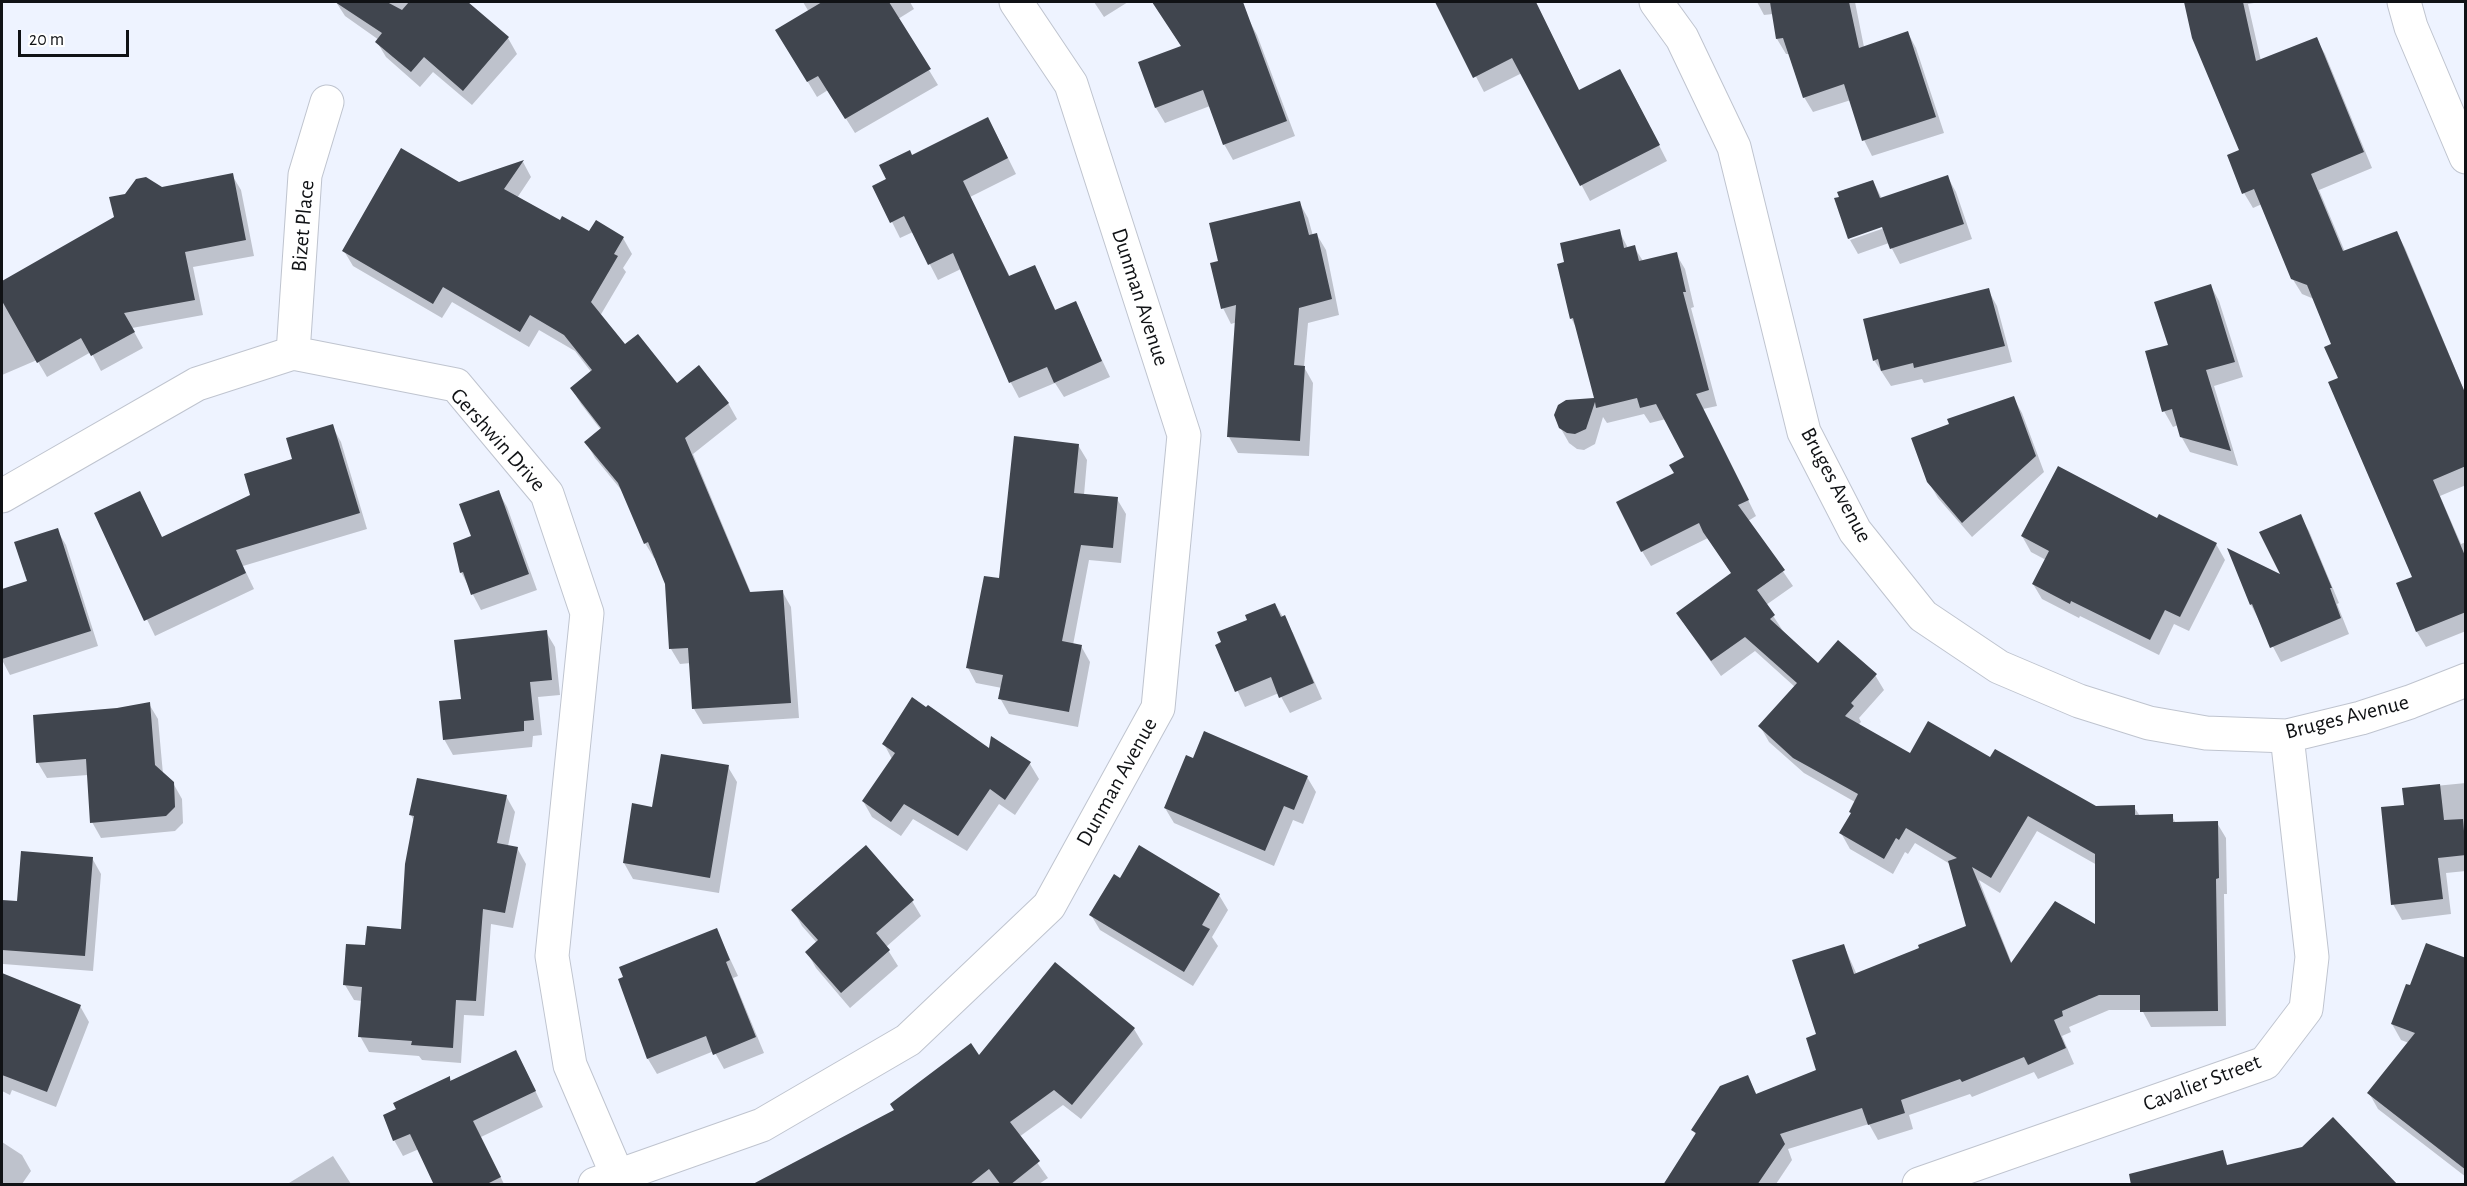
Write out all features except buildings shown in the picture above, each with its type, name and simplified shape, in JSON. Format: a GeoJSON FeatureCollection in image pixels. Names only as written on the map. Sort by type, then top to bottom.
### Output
{"type":"FeatureCollection","features":[{"type":"Feature","properties":{"kind":"street","name":"Dunman Avenue"},"geometry":{"type":"LineString","coordinates":[[607,1181],[762,1125],[908,1040],[1049,906],[1158,708],[1185,435],[1071,84],[1016,2]]}},
{"type":"Feature","properties":{"kind":"street","name":"Bruges Avenue"},"geometry":{"type":"LineString","coordinates":[[1656,2],[1682,38],[1734,147],[1804,432],[1855,531],[1923,616],[1999,667],[2079,701],[2149,723],[2206,733],[2287,736],[2361,718],[2466,680]]}},
{"type":"Feature","properties":{"kind":"street"},"geometry":{"type":"LineString","coordinates":[[2404,2],[2411,27],[2466,157]]}},
{"type":"Feature","properties":{"kind":"street","name":"Bizet Place"},"geometry":{"type":"LineString","coordinates":[[293,353],[305,175],[327,102]]}},
{"type":"Feature","properties":{"kind":"street","name":"Gershwin Drive"},"geometry":{"type":"LineString","coordinates":[[2,496],[197,384],[293,353],[456,386],[547,494],[587,613],[552,956],[570,1065],[607,1181]]}},
{"type":"Feature","properties":{"kind":"street","name":"Cavalier Street"},"geometry":{"type":"LineString","coordinates":[[1919,1185],[2265,1063],[2306,1009],[2312,957],[2287,736]]}}]}
